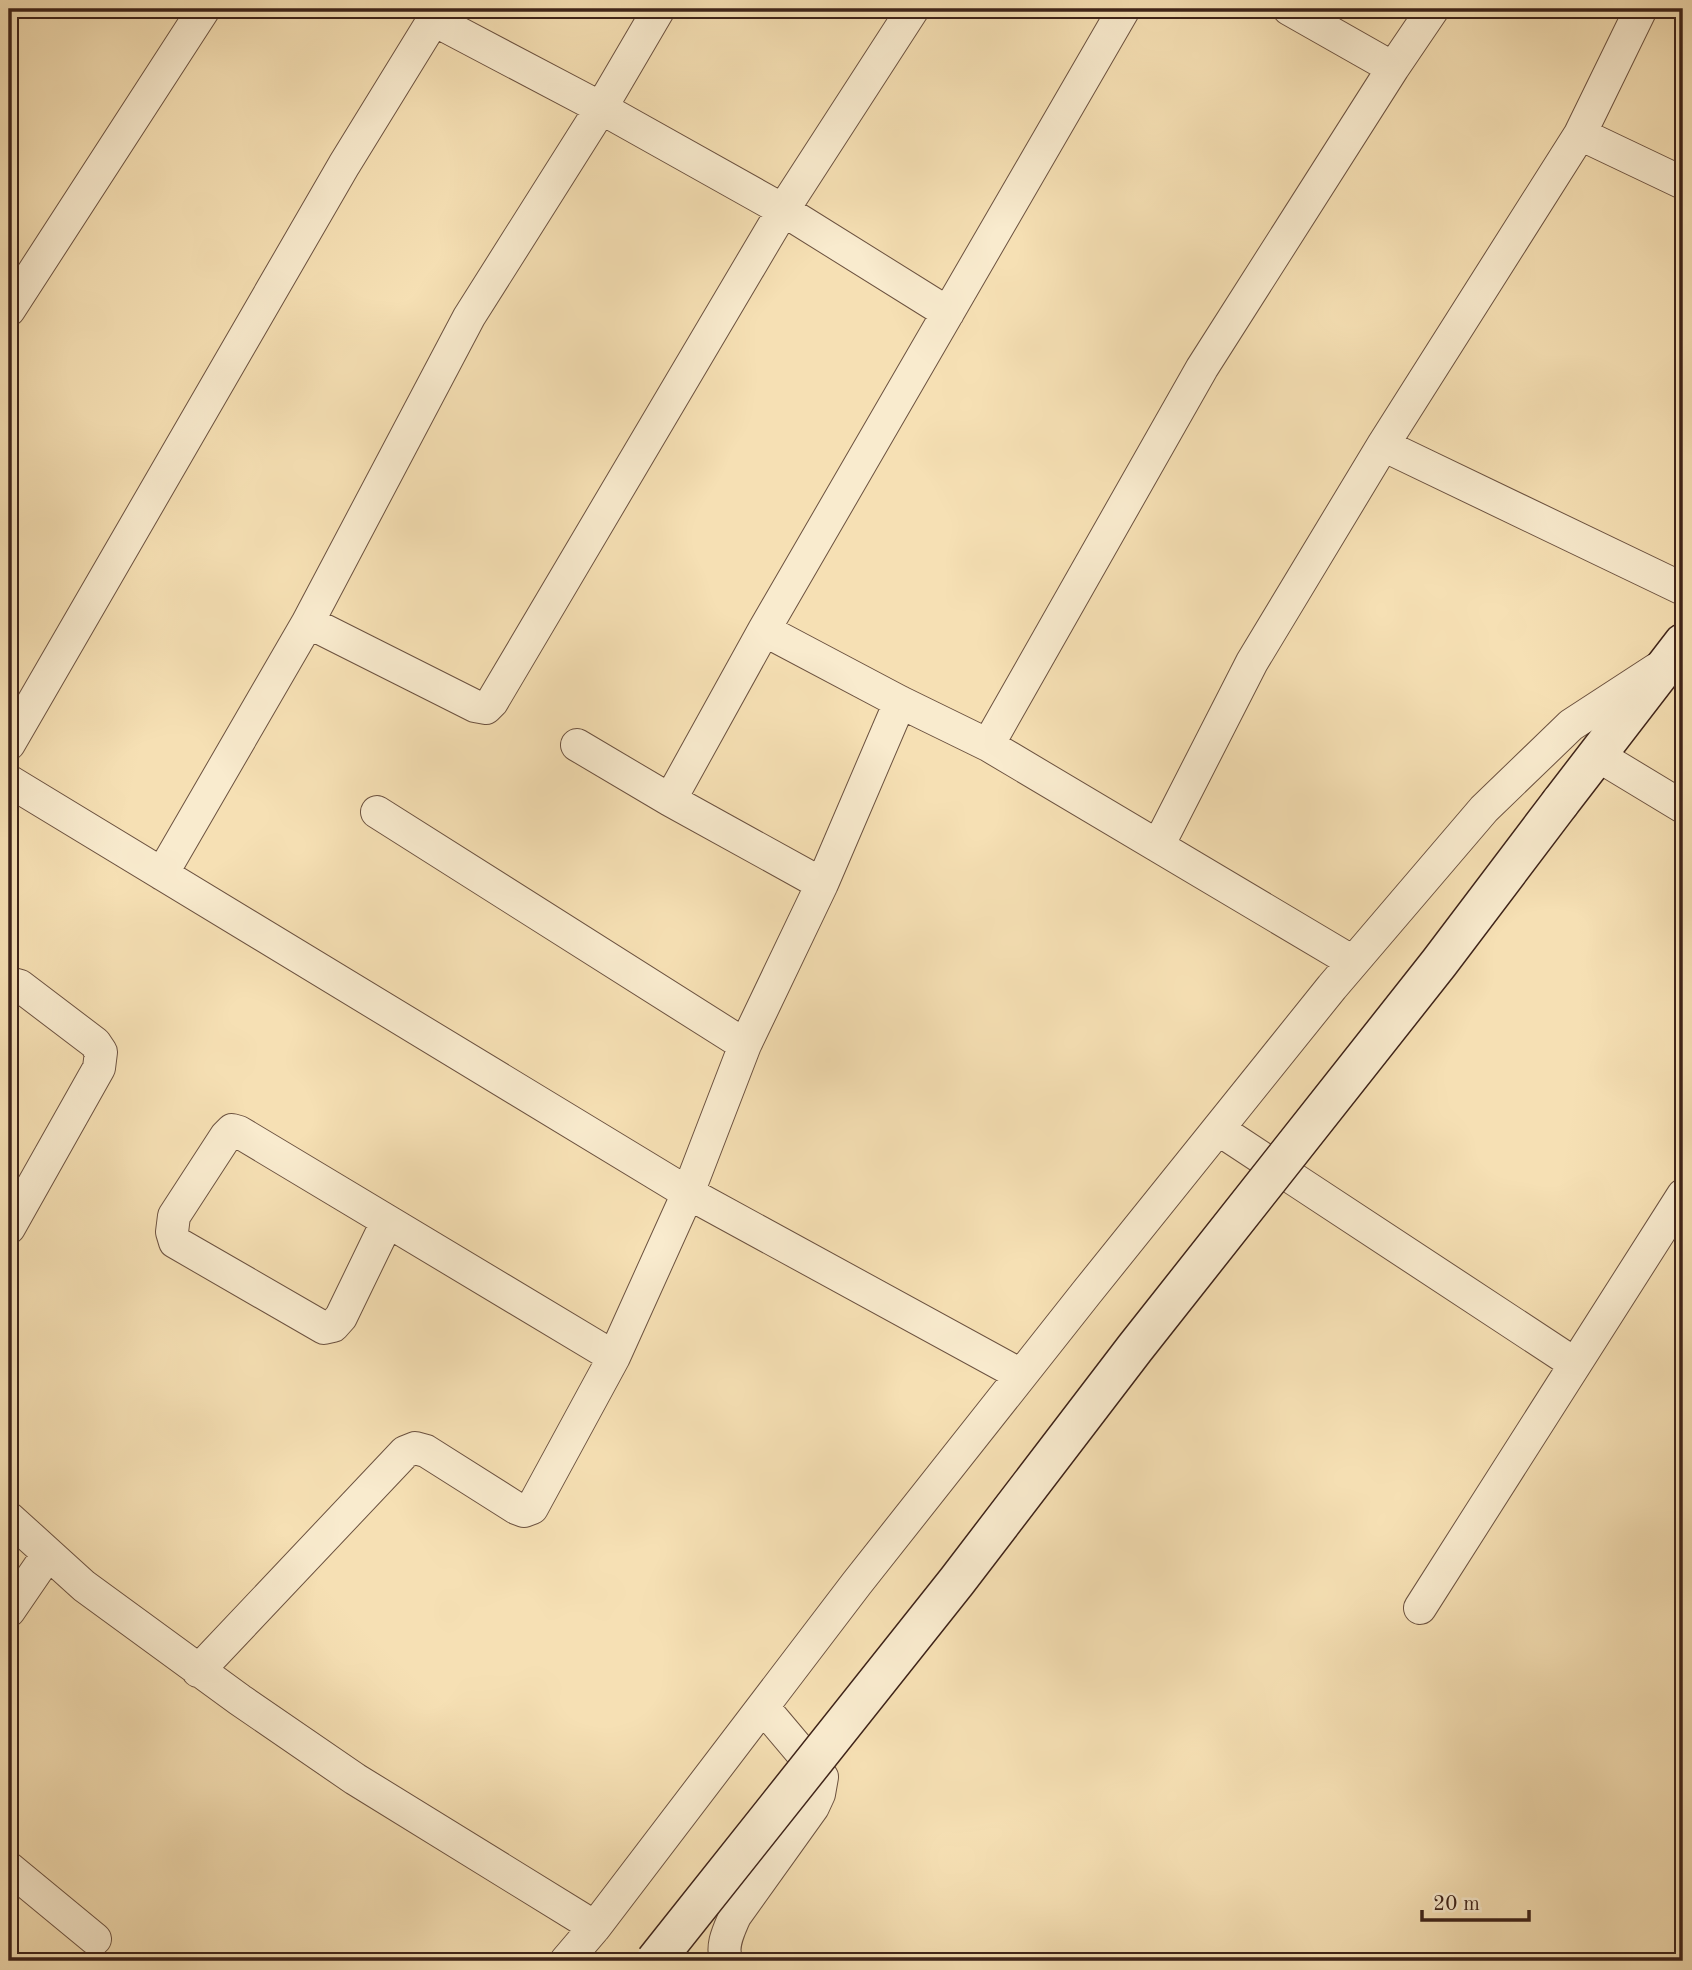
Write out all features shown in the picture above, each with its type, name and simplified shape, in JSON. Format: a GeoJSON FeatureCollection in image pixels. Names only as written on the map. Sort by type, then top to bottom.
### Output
{"type":"FeatureCollection","features":[{"type":"Feature","properties":{"kind":"street"},"geometry":{"type":"LineString","coordinates":[[9,310],[204,9]]}},
{"type":"Feature","properties":{"kind":"street"},"geometry":{"type":"LineString","coordinates":[[162,874],[308,622],[468,317],[601,108],[659,9]]}},
{"type":"Feature","properties":{"kind":"street"},"geometry":{"type":"LineString","coordinates":[[308,622],[475,706],[486,708],[492,702],[783,211],[913,9]]}},
{"type":"Feature","properties":{"kind":"street"},"geometry":{"type":"LineString","coordinates":[[670,800],[764,630],[1124,9]]}},
{"type":"Feature","properties":{"kind":"street"},"geometry":{"type":"LineString","coordinates":[[1289,9],[1392,68]]}},
{"type":"Feature","properties":{"kind":"street"},"geometry":{"type":"LineString","coordinates":[[988,745],[1202,368],[1392,68],[1433,9]]}},
{"type":"Feature","properties":{"kind":"street"},"geometry":{"type":"LineString","coordinates":[[1158,846],[1252,662],[1383,445],[1580,134],[1641,9]]}},
{"type":"Feature","properties":{"kind":"street"},"geometry":{"type":"LineString","coordinates":[[9,744],[344,165],[437,14],[783,211],[948,313]]}},
{"type":"Feature","properties":{"kind":"street"},"geometry":{"type":"LineString","coordinates":[[1580,134],[1683,183]]}},
{"type":"Feature","properties":{"kind":"street"},"geometry":{"type":"LineString","coordinates":[[1383,445],[1683,589]]}},
{"type":"Feature","properties":{"kind":"street"},"geometry":{"type":"LineString","coordinates":[[764,630],[988,745],[1353,962]]}},
{"type":"Feature","properties":{"kind":"street"},"geometry":{"type":"LineString","coordinates":[[655,1961],[957,1581],[1135,1348],[1439,963],[1677,652]]}},
{"type":"Feature","properties":{"kind":"street"},"geometry":{"type":"LineString","coordinates":[[566,1961],[595,1927],[857,1583],[1353,962],[1484,809],[1571,725],[1677,652]]}},
{"type":"Feature","properties":{"kind":"street"},"geometry":{"type":"LineString","coordinates":[[198,1671],[405,1452],[415,1448],[426,1451],[516,1508],[524,1511],[532,1508],[614,1357],[688,1193],[745,1045],[822,884],[900,702]]}},
{"type":"Feature","properties":{"kind":"street"},"geometry":{"type":"LineString","coordinates":[[578,745],[670,800],[822,884]]}},
{"type":"Feature","properties":{"kind":"street"},"geometry":{"type":"LineString","coordinates":[[1597,755],[1683,807]]}},
{"type":"Feature","properties":{"kind":"street"},"geometry":{"type":"LineString","coordinates":[[9,781],[688,1193],[1021,1375]]}},
{"type":"Feature","properties":{"kind":"street"},"geometry":{"type":"LineString","coordinates":[[377,812],[745,1045]]}},
{"type":"Feature","properties":{"kind":"street"},"geometry":{"type":"LineString","coordinates":[[9,983],[20,986],[95,1043],[101,1052],[99,1068],[9,1228]]}},
{"type":"Feature","properties":{"kind":"street"},"geometry":{"type":"LineString","coordinates":[[1218,1129],[1575,1364]]}},
{"type":"Feature","properties":{"kind":"street"},"geometry":{"type":"LineString","coordinates":[[387,1222],[341,1317],[333,1326],[324,1328],[175,1242],[172,1233],[173,1216],[232,1130],[251,1139],[614,1357]]}},
{"type":"Feature","properties":{"kind":"street"},"geometry":{"type":"LineString","coordinates":[[1420,1608],[1683,1195]]}},
{"type":"Feature","properties":{"kind":"street"},"geometry":{"type":"LineString","coordinates":[[9,1518],[84,1586],[198,1671],[355,1779],[595,1927]]}},
{"type":"Feature","properties":{"kind":"street"},"geometry":{"type":"LineString","coordinates":[[9,1611],[48,1554]]}},
{"type":"Feature","properties":{"kind":"street"},"geometry":{"type":"LineString","coordinates":[[727,1961],[723,1954],[735,1916],[813,1807],[822,1777],[763,1707]]}},
{"type":"Feature","properties":{"kind":"street"},"geometry":{"type":"LineString","coordinates":[[9,1868],[95,1940]]}}]}
